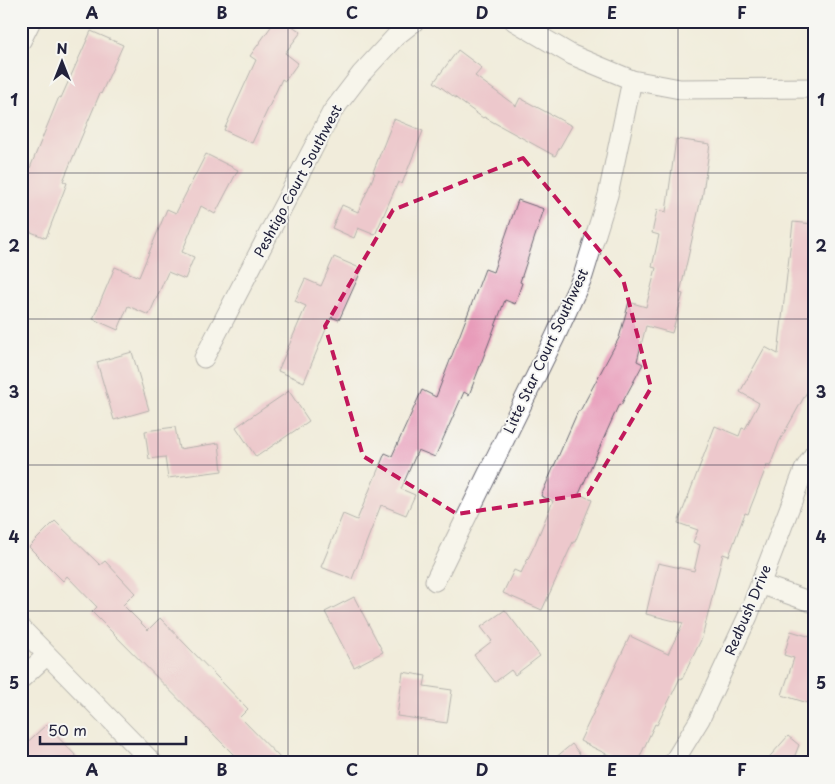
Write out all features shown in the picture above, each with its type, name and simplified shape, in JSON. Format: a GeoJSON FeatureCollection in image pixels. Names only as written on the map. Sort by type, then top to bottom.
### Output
{"type":"FeatureCollection","features":[{"type":"Feature","properties":{"kind":"street"},"geometry":{"type":"LineString","coordinates":[[21,41],[32,21]]}},
{"type":"Feature","properties":{"kind":"street","name":"Peshtigo Court Southwest"},"geometry":{"type":"LineString","coordinates":[[204,358],[332,112],[361,74],[396,36],[415,21]]}},
{"type":"Feature","properties":{"kind":"street"},"geometry":{"type":"LineString","coordinates":[[514,21],[572,55],[632,80],[680,88],[814,88]]}},
{"type":"Feature","properties":{"kind":"street","name":"Litte Star Court Southwest"},"geometry":{"type":"LineString","coordinates":[[435,581],[584,276],[608,195],[632,80]]}},
{"type":"Feature","properties":{"kind":"street","name":"Redbush Drive"},"geometry":{"type":"LineString","coordinates":[[673,763],[700,719],[748,616],[804,470],[814,454]]}},
{"type":"Feature","properties":{"kind":"street"},"geometry":{"type":"LineString","coordinates":[[760,584],[814,603]]}},
{"type":"Feature","properties":{"kind":"street"},"geometry":{"type":"LineString","coordinates":[[21,628],[153,763]]}},
{"type":"Feature","properties":{"kind":"street"},"geometry":{"type":"LineString","coordinates":[[21,679],[47,655]]}},
{"type":"Feature","properties":{"kind":"highlighted area"},"geometry":{"type":"Polygon","coordinates":[[[523,158],[623,279],[651,388],[588,494],[457,514],[363,456],[325,326],[393,210],[523,158]]]}},
{"type":"Feature","properties":{"kind":"building"},"geometry":{"type":"Polygon","coordinates":[[[275,21],[285,21],[301,32],[285,53],[298,63],[285,81],[282,79],[252,143],[224,130],[256,60],[250,56],[275,21]]]}},
{"type":"Feature","properties":{"kind":"building"},"geometry":{"type":"Polygon","coordinates":[[[91,31],[123,45],[100,93],[63,181],[67,183],[46,238],[21,228],[21,206],[27,190],[21,188],[21,176],[25,167],[30,168],[59,97],[61,98],[91,31]]]}},
{"type":"Feature","properties":{"kind":"building"},"geometry":{"type":"Polygon","coordinates":[[[458,50],[482,68],[475,76],[516,106],[520,98],[572,126],[555,156],[483,118],[434,82],[458,50]]]}},
{"type":"Feature","properties":{"kind":"building"},"geometry":{"type":"Polygon","coordinates":[[[394,119],[423,131],[402,184],[398,182],[375,235],[358,228],[354,238],[332,228],[342,205],[358,212],[375,173],[373,172],[394,119]]]}},
{"type":"Feature","properties":{"kind":"building"},"geometry":{"type":"Polygon","coordinates":[[[676,139],[710,144],[702,199],[680,293],[683,294],[672,333],[646,326],[637,361],[643,364],[621,405],[619,404],[579,494],[592,500],[575,542],[573,542],[542,610],[503,593],[514,570],[521,573],[535,544],[553,501],[541,496],[578,411],[580,411],[619,338],[629,302],[646,307],[656,268],[652,267],[659,235],[652,233],[657,210],[666,212],[676,139]]]}},
{"type":"Feature","properties":{"kind":"building"},"geometry":{"type":"Polygon","coordinates":[[[206,154],[238,170],[215,214],[201,206],[182,252],[194,257],[185,279],[168,272],[149,315],[128,306],[118,330],[93,319],[115,267],[139,277],[167,209],[176,213],[206,154]]]}},
{"type":"Feature","properties":{"kind":"building"},"geometry":{"type":"Polygon","coordinates":[[[518,200],[544,209],[520,282],[522,283],[515,304],[505,300],[469,395],[464,392],[435,457],[418,450],[401,489],[415,495],[406,515],[381,505],[352,579],[321,567],[343,514],[357,520],[385,453],[392,456],[422,390],[436,397],[485,269],[493,272],[518,200]]]}},
{"type":"Feature","properties":{"kind":"building"},"geometry":{"type":"Polygon","coordinates":[[[793,222],[814,224],[814,393],[808,390],[779,442],[770,466],[767,465],[748,514],[745,513],[729,556],[723,554],[702,638],[682,679],[680,678],[657,725],[655,724],[637,763],[625,763],[580,741],[630,636],[668,654],[683,623],[646,614],[658,563],[694,571],[700,545],[693,542],[698,530],[678,523],[715,426],[739,436],[742,428],[745,429],[759,403],[740,392],[765,347],[778,354],[793,222]]]}},
{"type":"Feature","properties":{"kind":"building"},"geometry":{"type":"Polygon","coordinates":[[[334,257],[362,269],[339,320],[331,317],[304,382],[278,371],[306,306],[295,301],[305,279],[321,286],[334,257]]]}},
{"type":"Feature","properties":{"kind":"building"},"geometry":{"type":"Polygon","coordinates":[[[132,352],[149,410],[114,420],[97,362],[132,352]]]}},
{"type":"Feature","properties":{"kind":"building"},"geometry":{"type":"Polygon","coordinates":[[[289,391],[309,421],[256,457],[236,427],[289,391]]]}},
{"type":"Feature","properties":{"kind":"building"},"geometry":{"type":"Polygon","coordinates":[[[175,427],[179,449],[219,443],[222,471],[168,478],[165,457],[149,459],[145,431],[175,427]]]}},
{"type":"Feature","properties":{"kind":"building"},"geometry":{"type":"Polygon","coordinates":[[[55,521],[100,565],[105,561],[135,593],[123,605],[148,630],[160,618],[248,709],[240,717],[285,763],[242,763],[92,612],[97,607],[67,576],[63,581],[29,547],[55,521]]]}},
{"type":"Feature","properties":{"kind":"building"},"geometry":{"type":"Polygon","coordinates":[[[354,597],[383,652],[354,667],[325,612],[354,597]]]}},
{"type":"Feature","properties":{"kind":"building"},"geometry":{"type":"Polygon","coordinates":[[[505,610],[540,656],[515,675],[511,670],[495,682],[474,655],[492,641],[481,627],[505,610]]]}},
{"type":"Feature","properties":{"kind":"building"},"geometry":{"type":"Polygon","coordinates":[[[791,631],[814,638],[810,656],[814,657],[814,705],[782,695],[794,658],[784,655],[791,631]]]}},
{"type":"Feature","properties":{"kind":"building"},"geometry":{"type":"Polygon","coordinates":[[[403,672],[426,676],[424,686],[452,690],[447,723],[397,716],[403,672]]]}},
{"type":"Feature","properties":{"kind":"building"},"geometry":{"type":"Polygon","coordinates":[[[46,725],[83,763],[26,763],[21,758],[21,748],[46,725]]]}},
{"type":"Feature","properties":{"kind":"building"},"geometry":{"type":"Polygon","coordinates":[[[788,736],[799,745],[792,763],[764,763],[788,736]]]}},
{"type":"Feature","properties":{"kind":"building"},"geometry":{"type":"Polygon","coordinates":[[[572,744],[587,763],[549,763],[572,744]]]}}]}
